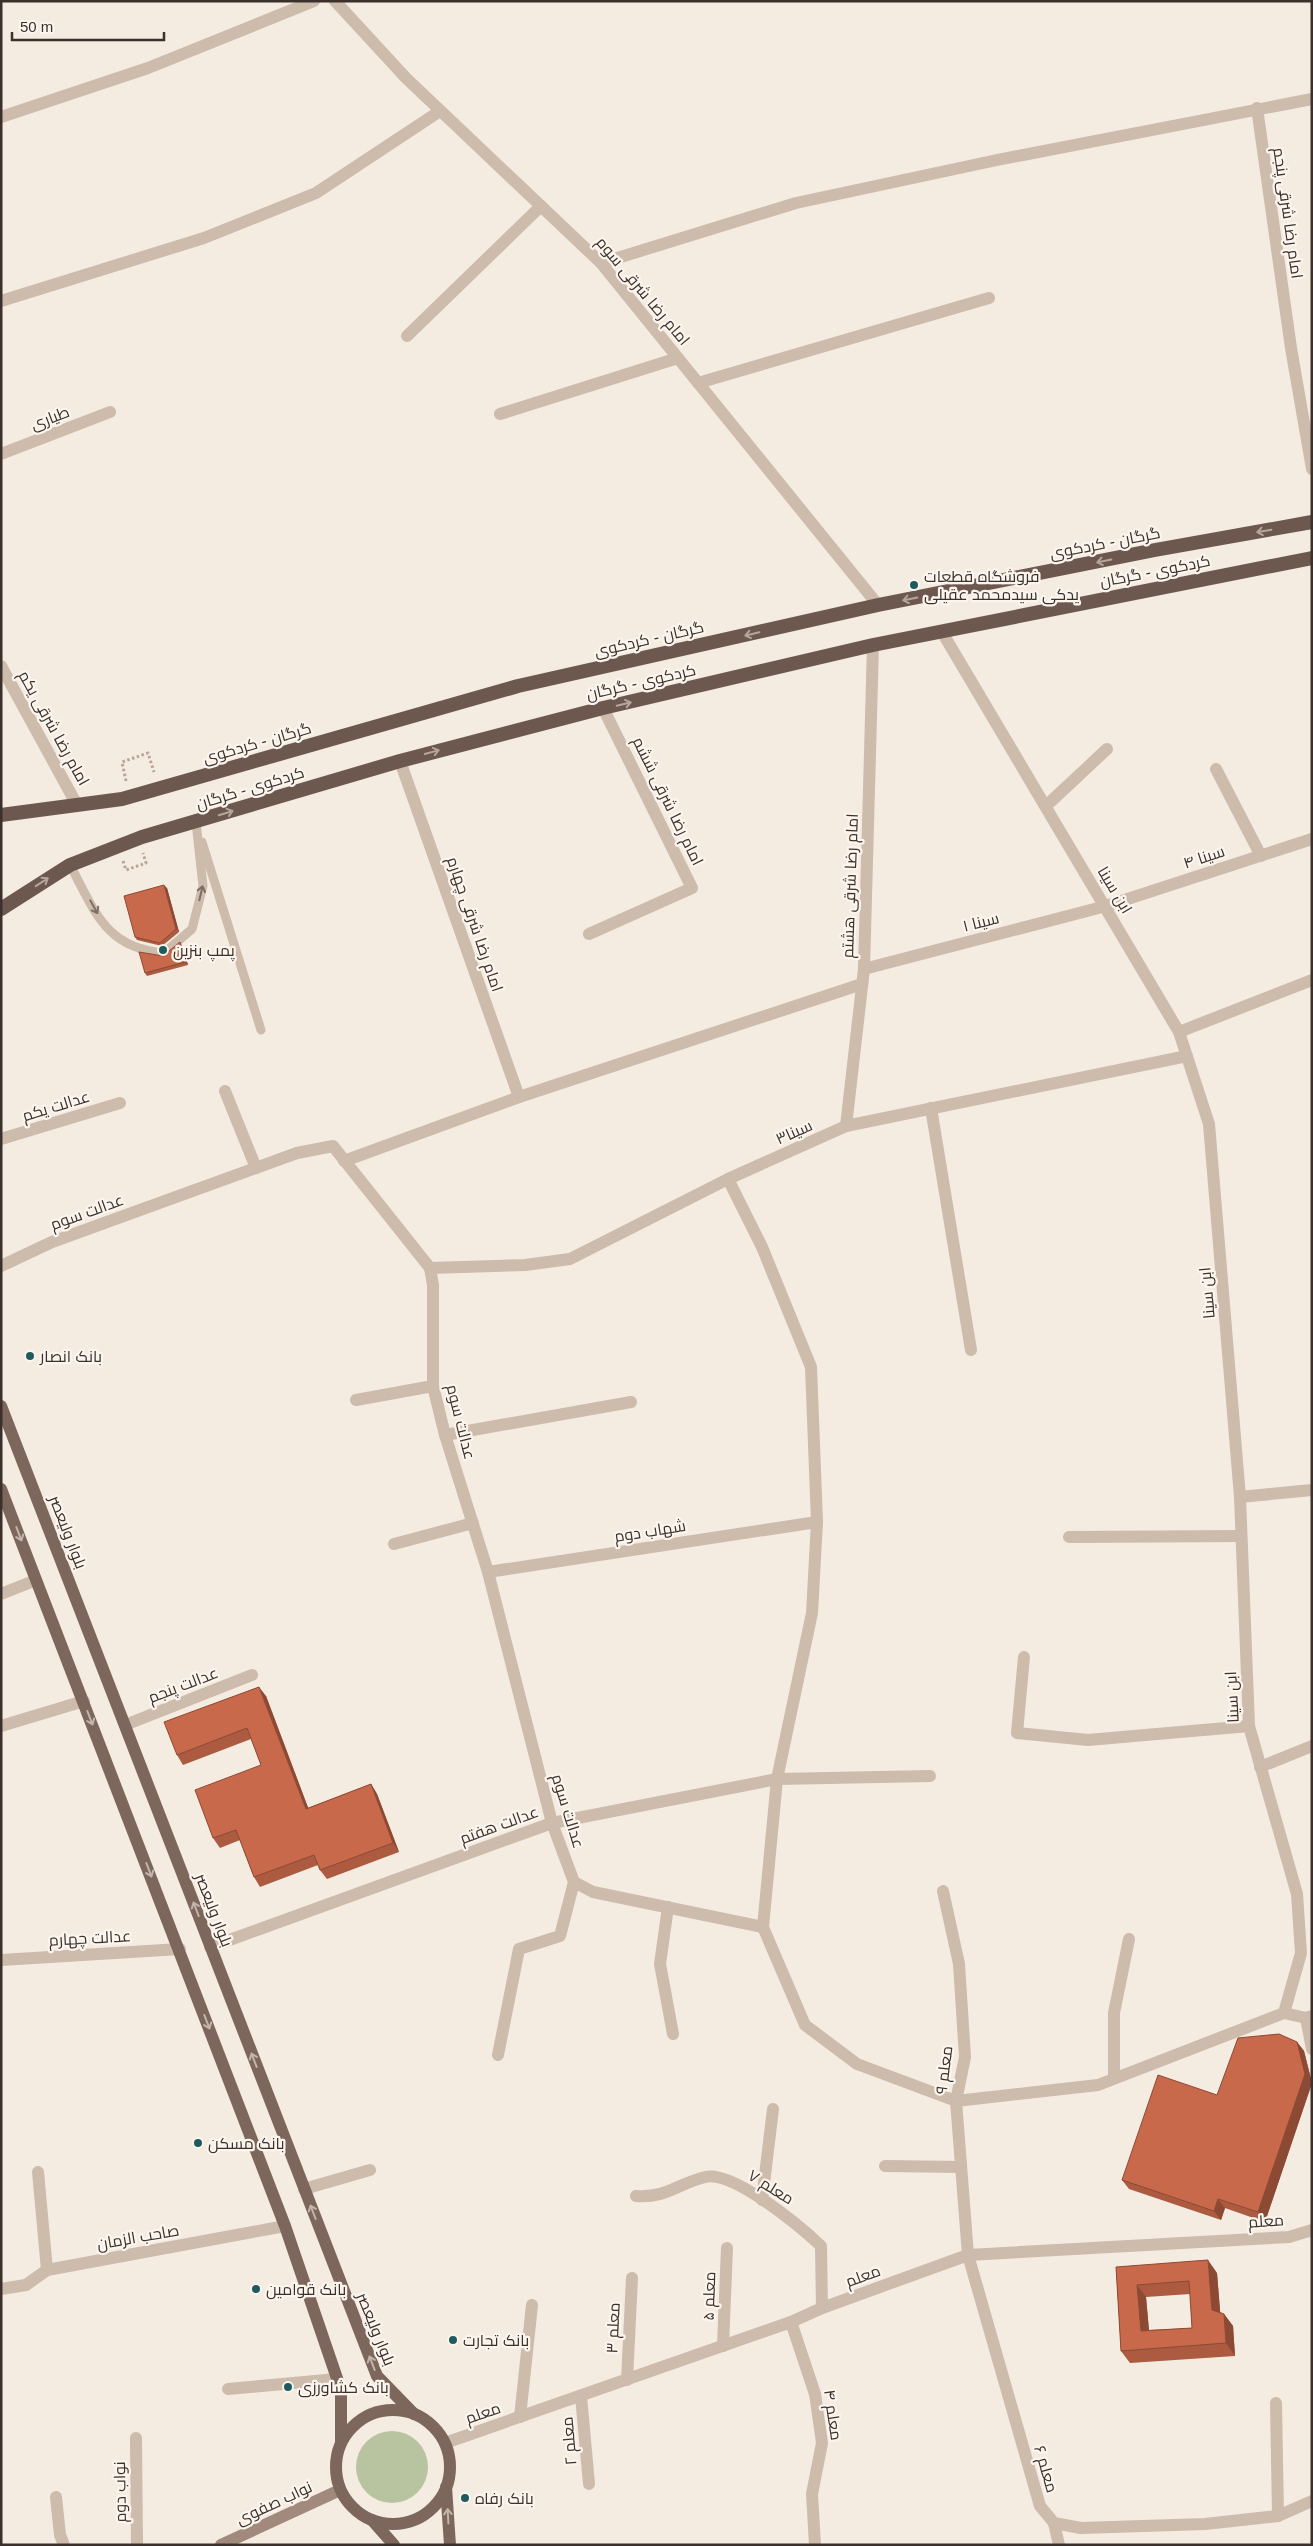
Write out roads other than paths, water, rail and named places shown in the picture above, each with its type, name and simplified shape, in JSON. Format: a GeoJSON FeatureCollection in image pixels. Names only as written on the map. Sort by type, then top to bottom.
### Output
{"type":"FeatureCollection","features":[{"type":"Feature","properties":{"kind":"highway","name":"گرگان - کردکوی"},"geometry":{"type":"LineString","coordinates":[[1,815],[122,799],[518,686],[878,606],[1156,550],[1312,522]]}},
{"type":"Feature","properties":{"kind":"highway","name":"کردکوی - گرگان"},"geometry":{"type":"LineString","coordinates":[[1,909],[70,865],[142,837],[400,761],[603,708],[873,645],[1312,558]]}},
{"type":"Feature","properties":{"kind":"main road","name":"بلوار ولیعصر"},"geometry":{"type":"LineString","coordinates":[[1,1406],[377,2376],[414,2414]]}},
{"type":"Feature","properties":{"kind":"main road"},"geometry":{"type":"LineString","coordinates":[[1,1489],[285,2226],[340,2390],[341,2442]]}},
{"type":"Feature","properties":{"kind":"main road"},"geometry":{"type":"LineString","coordinates":[[397,2410],[414,2414],[427,2421],[445,2444],[449,2458],[450,2473],[446,2487],[437,2503],[424,2515],[408,2522],[390,2524],[372,2520],[359,2513],[348,2503],[340,2490],[336,2474],[336,2458],[341,2442],[350,2428],[364,2418],[380,2411],[397,2410]]}},
{"type":"Feature","properties":{"kind":"main road"},"geometry":{"type":"LineString","coordinates":[[446,2487],[450,2545]]}},
{"type":"Feature","properties":{"kind":"main road","name":"نواب صفوی"},"geometry":{"type":"LineString","coordinates":[[222,2545],[340,2490]]}},
{"type":"Feature","properties":{"kind":"main road"},"geometry":{"type":"LineString","coordinates":[[372,2520],[394,2545]]}},
{"type":"Feature","properties":{"kind":"street"},"geometry":{"type":"LineString","coordinates":[[1,117],[148,68],[314,1]]}},
{"type":"Feature","properties":{"kind":"street","name":"امام رضا شرقی سوم"},"geometry":{"type":"LineString","coordinates":[[335,1],[440,111],[601,263],[878,606]]}},
{"type":"Feature","properties":{"kind":"street"},"geometry":{"type":"LineString","coordinates":[[601,263],[796,203],[997,160],[1257,108],[1312,99]]}},
{"type":"Feature","properties":{"kind":"street","name":"امام رضا شرقی پنجم"},"geometry":{"type":"LineString","coordinates":[[1257,108],[1291,348],[1312,470]]}},
{"type":"Feature","properties":{"kind":"street"},"geometry":{"type":"LineString","coordinates":[[1,301],[204,238],[316,193],[440,111]]}},
{"type":"Feature","properties":{"kind":"street"},"geometry":{"type":"LineString","coordinates":[[407,336],[541,206]]}},
{"type":"Feature","properties":{"kind":"street"},"geometry":{"type":"LineString","coordinates":[[698,383],[989,298]]}},
{"type":"Feature","properties":{"kind":"street"},"geometry":{"type":"LineString","coordinates":[[500,414],[678,358]]}},
{"type":"Feature","properties":{"kind":"street","name":"طیاری"},"geometry":{"type":"LineString","coordinates":[[1,454],[110,412]]}},
{"type":"Feature","properties":{"kind":"street","name":"ابن سینا"},"geometry":{"type":"LineString","coordinates":[[942,632],[1179,1032],[1209,1124],[1240,1497],[1248,1726],[1297,1894],[1301,1953],[1284,2012]]}},
{"type":"Feature","properties":{"kind":"street","name":"امام رضا شرقی هشتم"},"geometry":{"type":"LineString","coordinates":[[846,1126],[864,969],[873,645]]}},
{"type":"Feature","properties":{"kind":"street","name":"امام رضا شرقی یکم"},"geometry":{"type":"LineString","coordinates":[[1,666],[77,805]]}},
{"type":"Feature","properties":{"kind":"street","name":"امام رضا شرقی ششم"},"geometry":{"type":"LineString","coordinates":[[589,934],[692,888],[603,708]]}},
{"type":"Feature","properties":{"kind":"street"},"geometry":{"type":"LineString","coordinates":[[1046,806],[1107,749]]}},
{"type":"Feature","properties":{"kind":"street","name":"امام رضا شرقی چهارم"},"geometry":{"type":"LineString","coordinates":[[400,761],[519,1097]]}},
{"type":"Feature","properties":{"kind":"street"},"geometry":{"type":"LineString","coordinates":[[1216,769],[1261,856]]}},
{"type":"Feature","properties":{"kind":"street","name":"سینا ۴"},"geometry":{"type":"LineString","coordinates":[[1106,906],[1312,839]]}},
{"type":"Feature","properties":{"kind":"street","name":"سینا ۱"},"geometry":{"type":"LineString","coordinates":[[864,969],[1106,906]]}},
{"type":"Feature","properties":{"kind":"street"},"geometry":{"type":"LineString","coordinates":[[1179,1032],[1312,980]]}},
{"type":"Feature","properties":{"kind":"street"},"geometry":{"type":"LineString","coordinates":[[344,1160],[519,1097],[862,984]]}},
{"type":"Feature","properties":{"kind":"street","name":"سینا۳"},"geometry":{"type":"LineString","coordinates":[[430,1268],[525,1265],[570,1259],[728,1179],[846,1126],[1187,1056]]}},
{"type":"Feature","properties":{"kind":"street"},"geometry":{"type":"LineString","coordinates":[[225,1091],[256,1168]]}},
{"type":"Feature","properties":{"kind":"street","name":"عدالت یکم"},"geometry":{"type":"LineString","coordinates":[[1,1139],[120,1103]]}},
{"type":"Feature","properties":{"kind":"street"},"geometry":{"type":"LineString","coordinates":[[931,1108],[971,1350]]}},
{"type":"Feature","properties":{"kind":"street","name":"عدالت سوم"},"geometry":{"type":"LineString","coordinates":[[1,1266],[52,1242],[256,1168],[297,1154],[333,1146],[430,1268],[433,1285],[433,1386],[445,1435],[488,1572],[552,1823],[574,1882]]}},
{"type":"Feature","properties":{"kind":"street"},"geometry":{"type":"LineString","coordinates":[[728,1179],[762,1247],[811,1367],[817,1522],[812,1613],[777,1779],[763,1927],[805,2025],[857,2064],[956,2101],[1098,2085],[1284,2012],[1309,2017],[1312,2049]]}},
{"type":"Feature","properties":{"kind":"street"},"geometry":{"type":"LineString","coordinates":[[356,1400],[433,1386]]}},
{"type":"Feature","properties":{"kind":"street"},"geometry":{"type":"LineString","coordinates":[[445,1435],[631,1402]]}},
{"type":"Feature","properties":{"kind":"street"},"geometry":{"type":"LineString","coordinates":[[1240,1497],[1312,1490]]}},
{"type":"Feature","properties":{"kind":"street","name":"شهاب دوم"},"geometry":{"type":"LineString","coordinates":[[488,1572],[817,1522]]}},
{"type":"Feature","properties":{"kind":"street"},"geometry":{"type":"LineString","coordinates":[[394,1544],[473,1523]]}},
{"type":"Feature","properties":{"kind":"street"},"geometry":{"type":"LineString","coordinates":[[1069,1538],[1242,1536]]}},
{"type":"Feature","properties":{"kind":"street"},"geometry":{"type":"LineString","coordinates":[[1,1594],[36,1580]]}},
{"type":"Feature","properties":{"kind":"street"},"geometry":{"type":"LineString","coordinates":[[1024,1657],[1016,1733],[1088,1740],[1248,1726]]}},
{"type":"Feature","properties":{"kind":"street","name":"عدالت پنجم"},"geometry":{"type":"LineString","coordinates":[[125,1725],[252,1676]]}},
{"type":"Feature","properties":{"kind":"street"},"geometry":{"type":"LineString","coordinates":[[1,1726],[84,1701]]}},
{"type":"Feature","properties":{"kind":"street"},"geometry":{"type":"LineString","coordinates":[[1260,1766],[1312,1746]]}},
{"type":"Feature","properties":{"kind":"street","name":"عدالت هفتم"},"geometry":{"type":"LineString","coordinates":[[210,1947],[552,1823],[777,1779],[930,1776]]}},
{"type":"Feature","properties":{"kind":"street"},"geometry":{"type":"LineString","coordinates":[[498,2055],[519,1949],[560,1936],[574,1882],[593,1892],[763,1927]]}},
{"type":"Feature","properties":{"kind":"street","name":"معلم ۹"},"geometry":{"type":"LineString","coordinates":[[943,1891],[959,1964],[966,2057],[956,2101],[968,2255]]}},
{"type":"Feature","properties":{"kind":"street"},"geometry":{"type":"LineString","coordinates":[[668,1907],[660,1964],[673,2034]]}},
{"type":"Feature","properties":{"kind":"street"},"geometry":{"type":"LineString","coordinates":[[1114,2078],[1114,2012],[1129,1939]]}},
{"type":"Feature","properties":{"kind":"street","name":"عدالت چهارم"},"geometry":{"type":"LineString","coordinates":[[1,1960],[180,1950]]}},
{"type":"Feature","properties":{"kind":"street"},"geometry":{"type":"LineString","coordinates":[[762,2200],[773,2109]]}},
{"type":"Feature","properties":{"kind":"street"},"geometry":{"type":"LineString","coordinates":[[886,2166],[961,2167]]}},
{"type":"Feature","properties":{"kind":"street"},"geometry":{"type":"LineString","coordinates":[[304,2189],[370,2170]]}},
{"type":"Feature","properties":{"kind":"street"},"geometry":{"type":"LineString","coordinates":[[38,2172],[47,2270]]}},
{"type":"Feature","properties":{"kind":"street","name":"معلم ۷"},"geometry":{"type":"LineString","coordinates":[[636,2196],[654,2198],[707,2176],[732,2181],[793,2219],[821,2246],[822,2308]]}},
{"type":"Feature","properties":{"kind":"street","name":"صاحب الزمان"},"geometry":{"type":"LineString","coordinates":[[1,2288],[26,2285],[47,2270],[285,2226]]}},
{"type":"Feature","properties":{"kind":"street","name":"معلم"},"geometry":{"type":"LineString","coordinates":[[445,2444],[791,2322],[822,2308],[968,2255],[1289,2237],[1312,2230]]}},
{"type":"Feature","properties":{"kind":"street","name":"معلم ۵"},"geometry":{"type":"LineString","coordinates":[[723,2346],[727,2248]]}},
{"type":"Feature","properties":{"kind":"street","name":"معلم ۶"},"geometry":{"type":"LineString","coordinates":[[968,2255],[1040,2506],[1054,2523]]}},
{"type":"Feature","properties":{"kind":"street","name":"معلم ۳"},"geometry":{"type":"LineString","coordinates":[[627,2380],[632,2278]]}},
{"type":"Feature","properties":{"kind":"street"},"geometry":{"type":"LineString","coordinates":[[520,2417],[532,2306]]}},
{"type":"Feature","properties":{"kind":"street","name":"معلم ۴"},"geometry":{"type":"LineString","coordinates":[[791,2322],[815,2394],[822,2443],[812,2494],[814,2545]]}},
{"type":"Feature","properties":{"kind":"street"},"geometry":{"type":"LineString","coordinates":[[228,2389],[337,2379]]}},
{"type":"Feature","properties":{"kind":"street","name":"معلم ۲"},"geometry":{"type":"LineString","coordinates":[[581,2396],[589,2484]]}},
{"type":"Feature","properties":{"kind":"street"},"geometry":{"type":"LineString","coordinates":[[1276,2403],[1278,2516]]}},
{"type":"Feature","properties":{"kind":"street","name":"نواب دوم"},"geometry":{"type":"LineString","coordinates":[[136,2438],[137,2545]]}},
{"type":"Feature","properties":{"kind":"street"},"geometry":{"type":"LineString","coordinates":[[56,2498],[60,2535],[64,2545]]}},
{"type":"Feature","properties":{"kind":"street"},"geometry":{"type":"LineString","coordinates":[[1059,2545],[1054,2523],[1081,2528],[1205,2524],[1278,2516],[1312,2501]]}},
{"type":"Feature","properties":{"kind":"lane"},"geometry":{"type":"LineString","coordinates":[[70,865],[104,927],[129,946],[143,951],[164,953],[192,929],[203,886],[196,822]]}},
{"type":"Feature","properties":{"kind":"lane"},"geometry":{"type":"LineString","coordinates":[[196,822],[261,1030]]}},
{"type":"Feature","properties":{"kind":"place","name":"فروشگاه قطعات یدکی سیدمحمد عقیلی"},"geometry":{"type":"Point","coordinates":[914,585]}},
{"type":"Feature","properties":{"kind":"place","name":"پمپ بنزین"},"geometry":{"type":"Point","coordinates":[163,950]}},
{"type":"Feature","properties":{"kind":"place","name":"بانک انصار"},"geometry":{"type":"Point","coordinates":[30,1356]}},
{"type":"Feature","properties":{"kind":"place","name":"بانک مسکن"},"geometry":{"type":"Point","coordinates":[198,2143]}},
{"type":"Feature","properties":{"kind":"place","name":"بانک قوامین"},"geometry":{"type":"Point","coordinates":[256,2289]}},
{"type":"Feature","properties":{"kind":"place","name":"بانک تجارت"},"geometry":{"type":"Point","coordinates":[453,2340]}},
{"type":"Feature","properties":{"kind":"place","name":"بانک کشاورزی"},"geometry":{"type":"Point","coordinates":[288,2387]}},
{"type":"Feature","properties":{"kind":"place","name":"بانک رفاه"},"geometry":{"type":"Point","coordinates":[465,2498]}}]}
